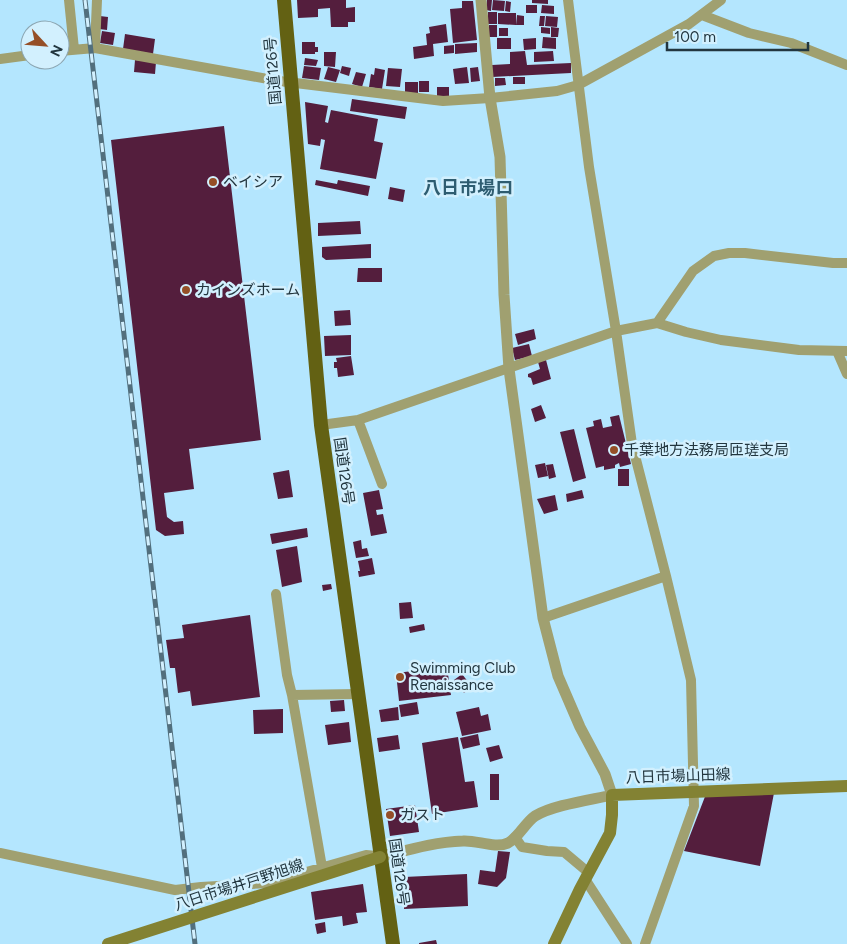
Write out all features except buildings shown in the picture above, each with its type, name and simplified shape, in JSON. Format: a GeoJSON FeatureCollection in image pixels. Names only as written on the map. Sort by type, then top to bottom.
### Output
{"type":"FeatureCollection","features":[{"type":"Feature","properties":{"kind":"highway","name":"国道126号"},"geometry":{"type":"LineString","coordinates":[[284,0],[321,425],[393,944]]}},
{"type":"Feature","properties":{"kind":"main road","name":"八日市場山田線"},"geometry":{"type":"LineString","coordinates":[[554,944],[610,833],[612,825],[612,795],[847,786]]}},
{"type":"Feature","properties":{"kind":"main road","name":"八日市場井戸野旭線"},"geometry":{"type":"LineString","coordinates":[[108,944],[380,857]]}},
{"type":"Feature","properties":{"kind":"street"},"geometry":{"type":"LineString","coordinates":[[69,0],[74,49]]}},
{"type":"Feature","properties":{"kind":"street"},"geometry":{"type":"LineString","coordinates":[[95,48],[96,0]]}},
{"type":"Feature","properties":{"kind":"street"},"geometry":{"type":"LineString","coordinates":[[0,853],[175,890],[268,882],[366,855],[380,857],[427,844],[464,841],[508,843],[537,815],[549,810],[612,795],[605,774],[580,727],[558,676],[543,618],[508,368],[500,157],[490,98],[481,0]]}},
{"type":"Feature","properties":{"kind":"street"},"geometry":{"type":"LineString","coordinates":[[568,0],[589,167],[616,331],[625,408],[632,444],[691,680],[694,806],[645,944]]}},
{"type":"Feature","properties":{"kind":"street"},"geometry":{"type":"LineString","coordinates":[[70,50],[95,48],[290,82],[443,101],[490,98],[557,91],[578,85],[689,24],[721,0]]}},
{"type":"Feature","properties":{"kind":"street"},"geometry":{"type":"LineString","coordinates":[[702,15],[749,32],[791,43],[847,65]]}},
{"type":"Feature","properties":{"kind":"street"},"geometry":{"type":"LineString","coordinates":[[0,59],[20,56]]}},
{"type":"Feature","properties":{"kind":"street"},"geometry":{"type":"LineString","coordinates":[[658,323],[693,271],[714,256],[744,253],[847,263]]}},
{"type":"Feature","properties":{"kind":"street"},"geometry":{"type":"LineString","coordinates":[[321,425],[358,420],[616,331],[658,323],[721,340],[799,350],[842,351],[847,374]]}},
{"type":"Feature","properties":{"kind":"street"},"geometry":{"type":"LineString","coordinates":[[358,420],[382,484]]}},
{"type":"Feature","properties":{"kind":"street"},"geometry":{"type":"LineString","coordinates":[[543,618],[666,576]]}},
{"type":"Feature","properties":{"kind":"street"},"geometry":{"type":"LineString","coordinates":[[276,594],[287,675],[322,867]]}},
{"type":"Feature","properties":{"kind":"street"},"geometry":{"type":"LineString","coordinates":[[292,695],[358,694]]}},
{"type":"Feature","properties":{"kind":"street"},"geometry":{"type":"LineString","coordinates":[[515,837],[522,846],[564,852],[587,876],[627,944]]}},
{"type":"Feature","properties":{"kind":"railway"},"geometry":{"type":"LineString","coordinates":[[85,0],[195,944]]}},
{"type":"Feature","properties":{"kind":"place","name":"ベイシア"},"geometry":{"type":"Point","coordinates":[213,182]}},
{"type":"Feature","properties":{"kind":"place","name":"カインズホーム"},"geometry":{"type":"Point","coordinates":[186,290]}},
{"type":"Feature","properties":{"kind":"place","name":"千葉地方法務局匝瑳支局"},"geometry":{"type":"Point","coordinates":[614,450]}},
{"type":"Feature","properties":{"kind":"place","name":"Swimming Club Renaissance"},"geometry":{"type":"Point","coordinates":[400,677]}},
{"type":"Feature","properties":{"kind":"place","name":"ガスト"},"geometry":{"type":"Point","coordinates":[390,815]}},
{"type":"Feature","properties":{"kind":"district","name":"八日市場ロ"},"geometry":{"type":"Point","coordinates":[468,188]}}]}
